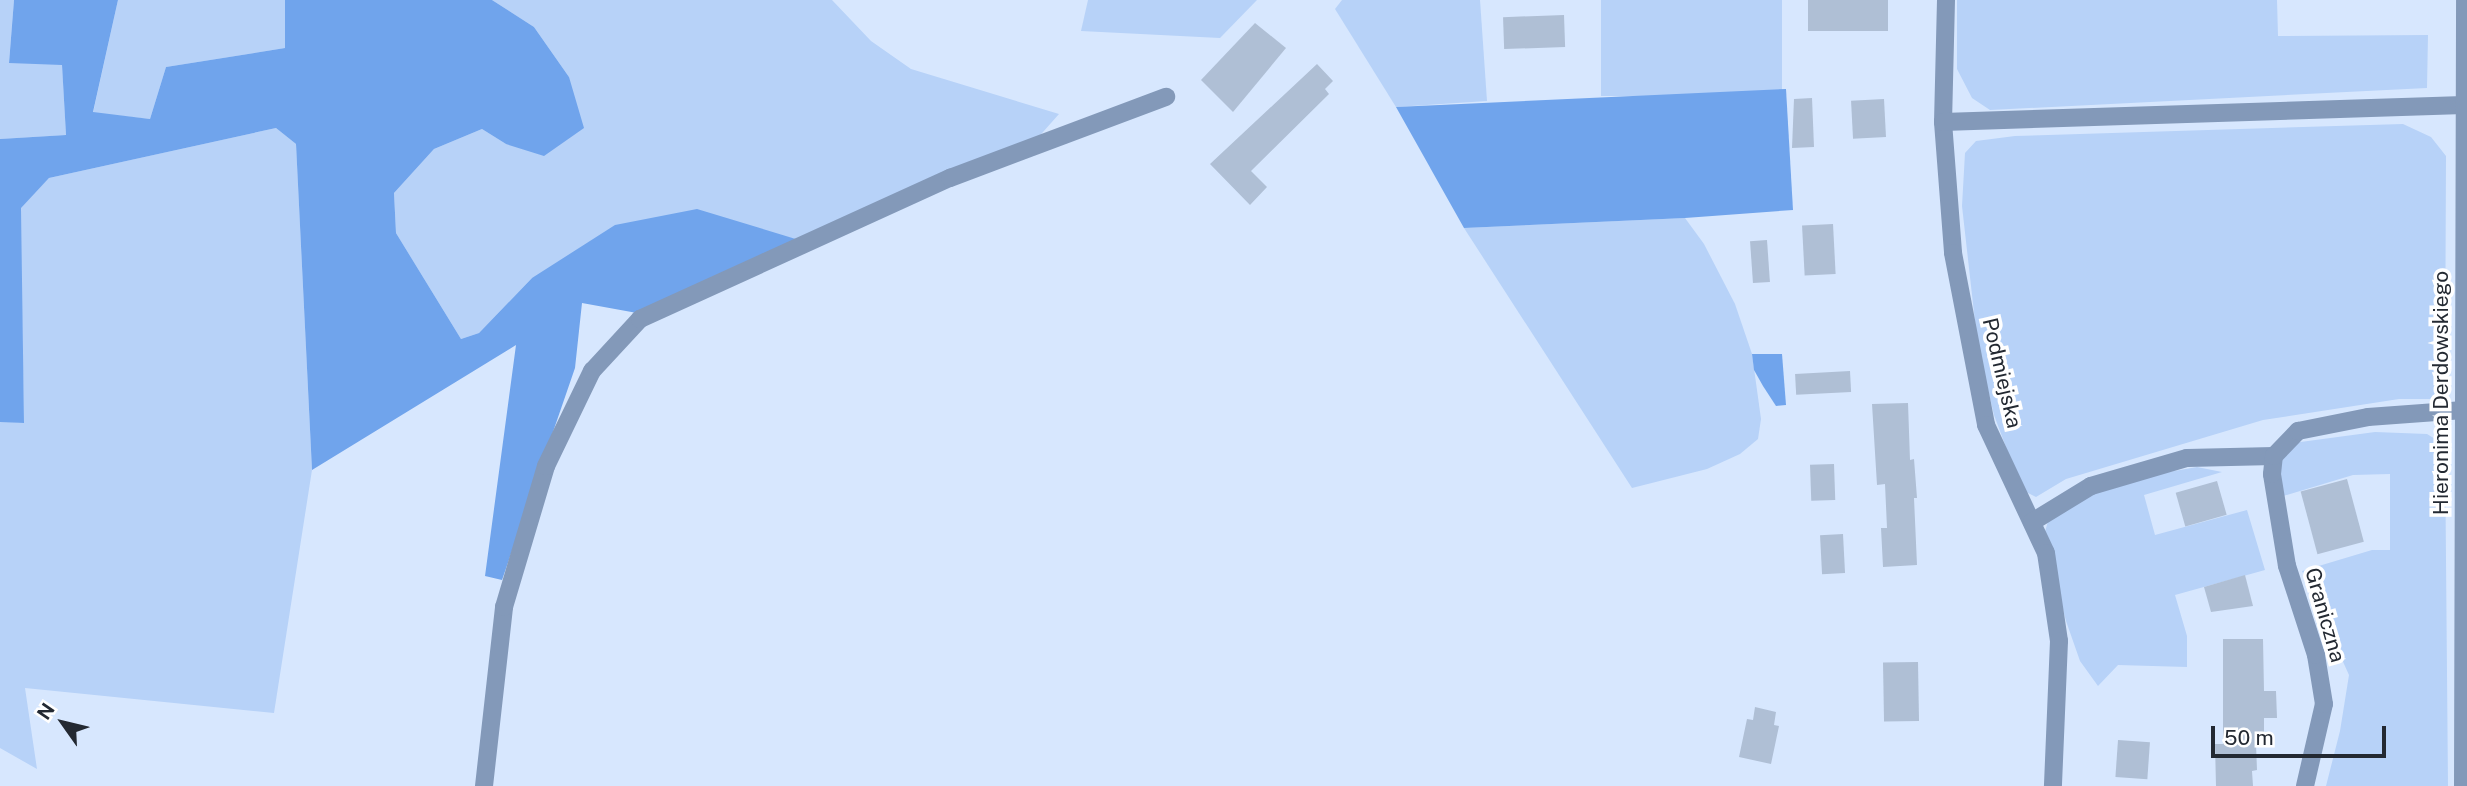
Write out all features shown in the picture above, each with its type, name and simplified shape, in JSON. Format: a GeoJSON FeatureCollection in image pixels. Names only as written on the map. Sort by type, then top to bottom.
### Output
{"type":"FeatureCollection","features":[{"type":"Feature","properties":{"kind":"street","name":"Podmiejska"},"geometry":{"type":"LineString","coordinates":[[1946,0],[1943,121],[1953,253],[1986,425],[2046,553],[2059,641],[2053,786]]}},
{"type":"Feature","properties":{"kind":"street","name":"Hieronima Derdowskiego"},"geometry":{"type":"LineString","coordinates":[[2463,786],[2465,0]]}},
{"type":"Feature","properties":{"kind":"street"},"geometry":{"type":"LineString","coordinates":[[484,786],[504,607],[546,466],[592,370],[640,319],[950,178],[1166,97]]}},
{"type":"Feature","properties":{"kind":"street"},"geometry":{"type":"LineString","coordinates":[[1943,121],[2463,105]]}},
{"type":"Feature","properties":{"kind":"street"},"geometry":{"type":"LineString","coordinates":[[2032,523],[2091,486],[2187,458],[2274,456],[2298,431],[2368,417],[2465,415]]}},
{"type":"Feature","properties":{"kind":"street","name":"Graniczna"},"geometry":{"type":"LineString","coordinates":[[2274,456],[2272,474],[2287,566],[2316,655],[2324,704],[2305,786]]}},
{"type":"Feature","properties":{"kind":"shaded area"},"geometry":{"type":"Polygon","coordinates":[[[0,0],[14,0],[9,62],[62,64],[66,135],[0,139],[0,0]]]}},
{"type":"Feature","properties":{"kind":"shaded area"},"geometry":{"type":"Polygon","coordinates":[[[14,0],[118,0],[93,112],[150,119],[166,67],[285,48],[285,0],[492,0],[534,27],[569,77],[584,128],[544,156],[506,144],[482,129],[434,149],[394,193],[396,233],[461,339],[479,333],[532,278],[615,225],[697,209],[799,240],[637,313],[582,303],[575,368],[502,580],[485,576],[516,345],[312,470],[296,144],[276,128],[49,178],[21,208],[24,423],[0,422],[0,139],[66,135],[62,65],[9,63],[14,0]]]}},
{"type":"Feature","properties":{"kind":"shaded area"},"geometry":{"type":"Polygon","coordinates":[[[118,0],[285,0],[285,48],[166,67],[150,119],[93,113],[118,0]]]}},
{"type":"Feature","properties":{"kind":"shaded area"},"geometry":{"type":"Polygon","coordinates":[[[492,0],[832,0],[871,41],[911,69],[1059,114],[1019,159],[799,240],[775,234],[532,278],[479,333],[461,339],[396,233],[394,193],[434,149],[482,129],[506,144],[569,77],[534,27],[492,0]]]}},
{"type":"Feature","properties":{"kind":"shaded area"},"geometry":{"type":"Polygon","coordinates":[[[1088,0],[1257,0],[1220,38],[1081,31],[1088,0]]]}},
{"type":"Feature","properties":{"kind":"shaded area"},"geometry":{"type":"Polygon","coordinates":[[[1342,0],[1480,0],[1487,101],[1396,107],[1335,9],[1342,0]]]}},
{"type":"Feature","properties":{"kind":"shaded area"},"geometry":{"type":"Polygon","coordinates":[[[1601,0],[1782,0],[1782,96],[1601,96],[1601,0]]]}},
{"type":"Feature","properties":{"kind":"shaded area"},"geometry":{"type":"Polygon","coordinates":[[[1957,0],[2277,0],[2278,36],[2428,35],[2427,88],[1990,110],[1972,98],[1957,69],[1957,0]]]}},
{"type":"Feature","properties":{"kind":"shaded area"},"geometry":{"type":"Polygon","coordinates":[[[1786,89],[1793,210],[1685,218],[1464,228],[1396,107],[1786,89]]]}},
{"type":"Feature","properties":{"kind":"shaded area"},"geometry":{"type":"Polygon","coordinates":[[[2403,124],[2431,137],[2446,156],[2445,389],[2434,399],[2399,399],[2263,420],[2066,479],[2036,497],[2022,490],[1994,415],[1978,348],[1962,206],[1965,153],[1976,141],[2015,136],[2403,124]]]}},
{"type":"Feature","properties":{"kind":"shaded area"},"geometry":{"type":"Polygon","coordinates":[[[276,128],[296,144],[312,470],[274,713],[25,688],[37,769],[0,748],[0,421],[24,423],[20,208],[49,178],[276,128]]]}},
{"type":"Feature","properties":{"kind":"shaded area"},"geometry":{"type":"Polygon","coordinates":[[[1685,218],[1704,244],[1735,304],[1752,354],[1761,419],[1758,439],[1740,454],[1707,469],[1632,488],[1464,228],[1685,218]]]}},
{"type":"Feature","properties":{"kind":"shaded area"},"geometry":{"type":"Polygon","coordinates":[[[1752,354],[1782,354],[1786,405],[1776,406],[1754,370],[1752,354]]]}},
{"type":"Feature","properties":{"kind":"shaded area"},"geometry":{"type":"Polygon","coordinates":[[[2375,432],[2427,434],[2445,445],[2448,786],[2326,786],[2340,731],[2349,675],[2302,571],[2372,550],[2390,550],[2390,474],[2353,475],[2280,497],[2278,461],[2293,443],[2375,432]]]}},
{"type":"Feature","properties":{"kind":"shaded area"},"geometry":{"type":"Polygon","coordinates":[[[2197,467],[2222,472],[2144,495],[2155,535],[2247,510],[2265,570],[2175,595],[2187,636],[2187,667],[2118,665],[2098,686],[2080,661],[2066,621],[2044,535],[2049,518],[2087,494],[2163,473],[2197,467]]]}},
{"type":"Feature","properties":{"kind":"building"},"geometry":{"type":"Polygon","coordinates":[[[1808,0],[1888,0],[1888,31],[1808,31],[1808,0]]]}},
{"type":"Feature","properties":{"kind":"building"},"geometry":{"type":"Polygon","coordinates":[[[1564,15],[1565,47],[1504,49],[1503,17],[1564,15]]]}},
{"type":"Feature","properties":{"kind":"building"},"geometry":{"type":"Polygon","coordinates":[[[1255,23],[1286,48],[1233,112],[1201,80],[1255,23]]]}},
{"type":"Feature","properties":{"kind":"building"},"geometry":{"type":"Polygon","coordinates":[[[1317,64],[1333,81],[1325,89],[1329,94],[1251,171],[1267,187],[1250,205],[1210,164],[1317,64]]]}},
{"type":"Feature","properties":{"kind":"building"},"geometry":{"type":"Polygon","coordinates":[[[1812,98],[1814,147],[1792,148],[1794,99],[1812,98]]]}},
{"type":"Feature","properties":{"kind":"building"},"geometry":{"type":"Polygon","coordinates":[[[1884,99],[1886,137],[1853,139],[1851,101],[1884,99]]]}},
{"type":"Feature","properties":{"kind":"building"},"geometry":{"type":"Polygon","coordinates":[[[1833,224],[1836,274],[1805,276],[1802,226],[1833,224]]]}},
{"type":"Feature","properties":{"kind":"building"},"geometry":{"type":"Polygon","coordinates":[[[1767,240],[1770,282],[1753,283],[1750,241],[1767,240]]]}},
{"type":"Feature","properties":{"kind":"building"},"geometry":{"type":"Polygon","coordinates":[[[1850,371],[1851,392],[1796,395],[1795,374],[1850,371]]]}},
{"type":"Feature","properties":{"kind":"building"},"geometry":{"type":"Polygon","coordinates":[[[1908,403],[1910,460],[1914,459],[1917,498],[1914,498],[1917,565],[1883,567],[1881,528],[1887,528],[1885,484],[1877,485],[1872,404],[1908,403]]]}},
{"type":"Feature","properties":{"kind":"building"},"geometry":{"type":"Polygon","coordinates":[[[1834,464],[1835,500],[1811,501],[1810,465],[1834,464]]]}},
{"type":"Feature","properties":{"kind":"building"},"geometry":{"type":"Polygon","coordinates":[[[2347,479],[2364,542],[2317,554],[2301,491],[2347,479]]]}},
{"type":"Feature","properties":{"kind":"building"},"geometry":{"type":"Polygon","coordinates":[[[2217,481],[2227,515],[2185,526],[2176,493],[2217,481]]]}},
{"type":"Feature","properties":{"kind":"building"},"geometry":{"type":"Polygon","coordinates":[[[1843,534],[1845,573],[1822,574],[1820,535],[1843,534]]]}},
{"type":"Feature","properties":{"kind":"building"},"geometry":{"type":"Polygon","coordinates":[[[2245,575],[2253,606],[2211,612],[2204,587],[2245,575]]]}},
{"type":"Feature","properties":{"kind":"building"},"geometry":{"type":"Polygon","coordinates":[[[2223,639],[2263,639],[2264,691],[2276,691],[2277,718],[2264,718],[2264,744],[2256,744],[2257,770],[2252,771],[2253,786],[2216,786],[2215,744],[2223,744],[2223,639]]]}},
{"type":"Feature","properties":{"kind":"building"},"geometry":{"type":"Polygon","coordinates":[[[1918,662],[1919,721],[1884,722],[1883,663],[1918,662]]]}},
{"type":"Feature","properties":{"kind":"building"},"geometry":{"type":"Polygon","coordinates":[[[1755,707],[1776,712],[1774,725],[1779,726],[1771,764],[1739,757],[1747,719],[1753,720],[1755,707]]]}},
{"type":"Feature","properties":{"kind":"building"},"geometry":{"type":"Polygon","coordinates":[[[2118,740],[2150,742],[2147,779],[2115,777],[2118,740]]]}}]}
